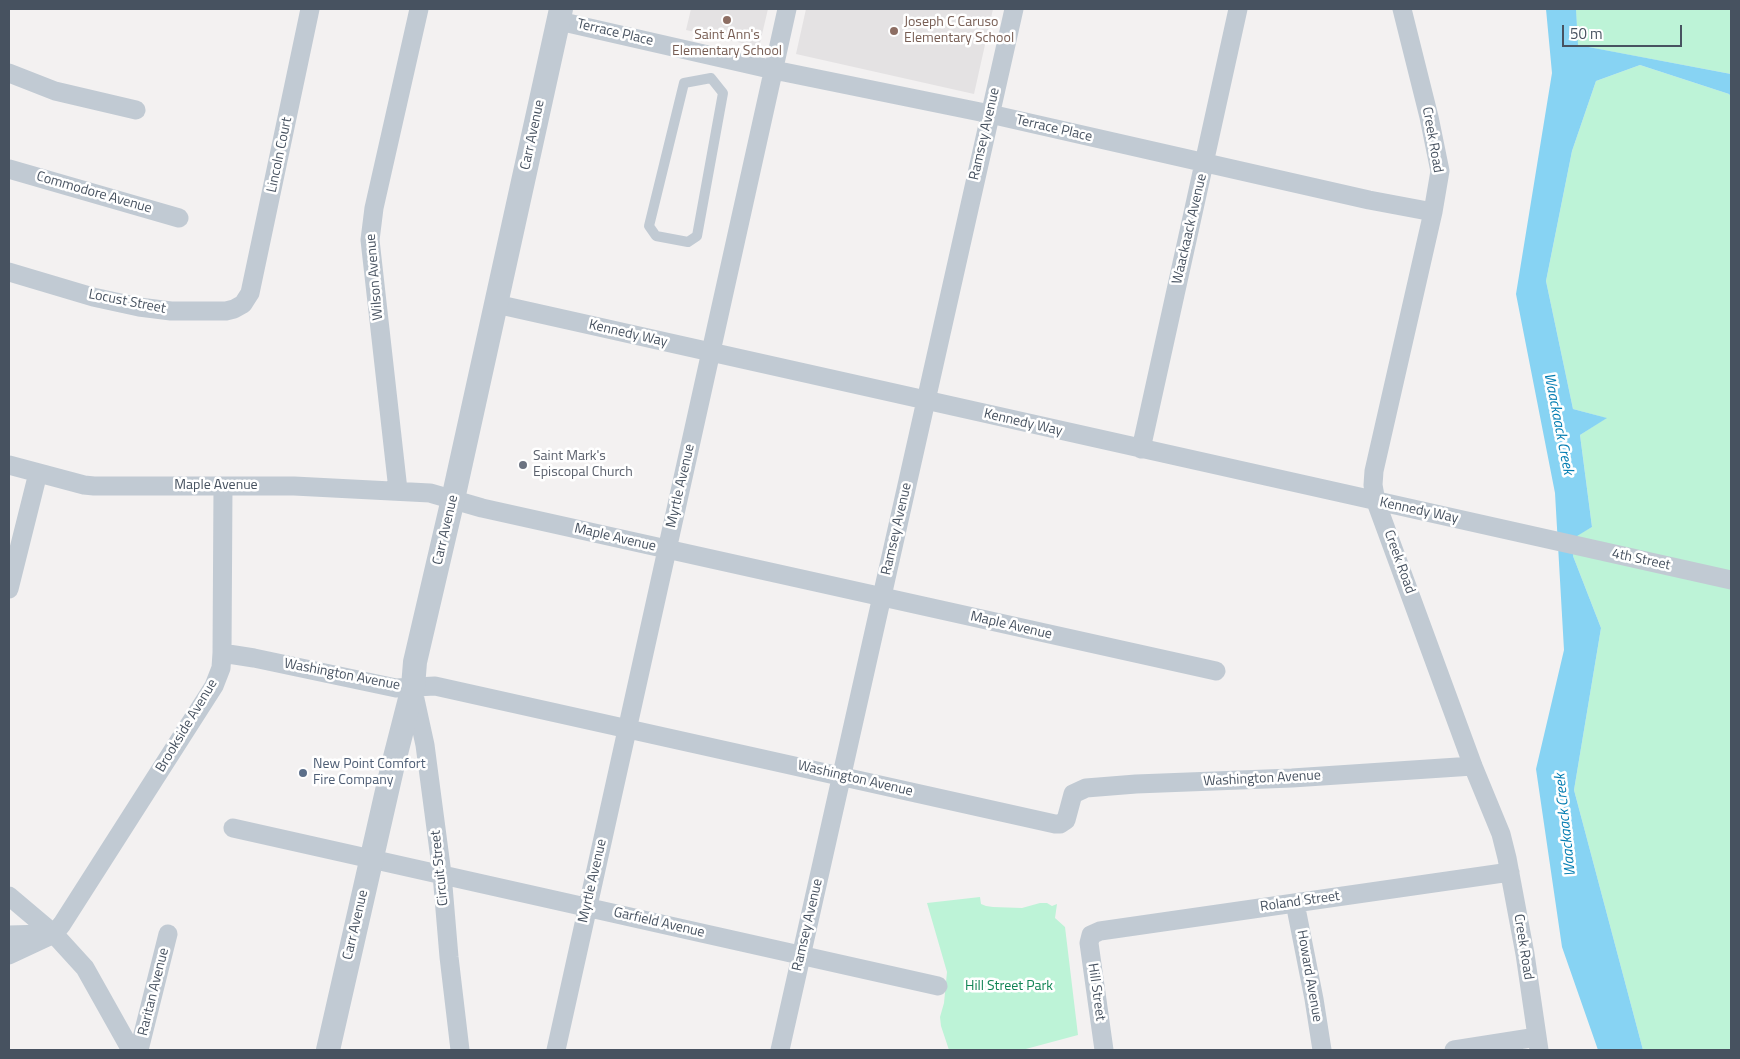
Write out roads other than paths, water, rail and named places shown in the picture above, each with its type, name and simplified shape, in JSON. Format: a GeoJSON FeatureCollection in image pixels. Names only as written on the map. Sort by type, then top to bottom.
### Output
{"type":"FeatureCollection","features":[{"type":"Feature","properties":{"kind":"street","name":"Lincoln Court"},"geometry":{"type":"LineString","coordinates":[[246,301],[255,274],[310,9]]}},
{"type":"Feature","properties":{"kind":"street","name":"Wilson Avenue"},"geometry":{"type":"LineString","coordinates":[[398,490],[370,240],[374,208],[419,9]]}},
{"type":"Feature","properties":{"kind":"street","name":"Myrtle Avenue"},"geometry":{"type":"LineString","coordinates":[[556,1050],[788,9]]}},
{"type":"Feature","properties":{"kind":"street","name":"Ramsey Avenue"},"geometry":{"type":"LineString","coordinates":[[780,1050],[1014,9]]}},
{"type":"Feature","properties":{"kind":"street","name":"Waackaack Avenue"},"geometry":{"type":"LineString","coordinates":[[1140,449],[1238,9]]}},
{"type":"Feature","properties":{"kind":"street","name":"Creek Road"},"geometry":{"type":"LineString","coordinates":[[1402,9],[1429,117],[1440,171],[1433,212],[1374,471],[1373,485],[1376,502],[1501,834],[1525,954],[1538,1044]]}},
{"type":"Feature","properties":{"kind":"street","name":"Terrace Place"},"geometry":{"type":"LineString","coordinates":[[560,15],[774,70],[990,114],[1369,200],[1433,212]]}},
{"type":"Feature","properties":{"kind":"street","name":"Carr Avenue"},"geometry":{"type":"LineString","coordinates":[[328,1050],[392,769],[413,687],[415,662],[453,500],[560,15]]}},
{"type":"Feature","properties":{"kind":"street"},"geometry":{"type":"LineString","coordinates":[[9,72],[55,91],[136,110]]}},
{"type":"Feature","properties":{"kind":"street","name":"Commodore Avenue"},"geometry":{"type":"LineString","coordinates":[[9,169],[179,218]]}},
{"type":"Feature","properties":{"kind":"street","name":"Locust Street"},"geometry":{"type":"LineString","coordinates":[[9,272],[93,297],[139,308],[171,311],[226,311],[234,309],[246,301]]}},
{"type":"Feature","properties":{"kind":"street","name":"Kennedy Way"},"geometry":{"type":"LineString","coordinates":[[496,304],[1551,540]]}},
{"type":"Feature","properties":{"kind":"street","name":"Maple Avenue"},"geometry":{"type":"LineString","coordinates":[[9,465],[94,486],[247,486],[398,490],[430,493],[482,508],[667,550],[1216,671]]}},
{"type":"Feature","properties":{"kind":"street"},"geometry":{"type":"LineString","coordinates":[[9,589],[38,473]]}},
{"type":"Feature","properties":{"kind":"street","name":"Brookside Avenue"},"geometry":{"type":"LineString","coordinates":[[54,934],[214,686],[221,668],[223,487]]}},
{"type":"Feature","properties":{"kind":"street","name":"4th Street"},"geometry":{"type":"LineString","coordinates":[[1551,540],[1731,580]]}},
{"type":"Feature","properties":{"kind":"street","name":"Washington Avenue"},"geometry":{"type":"LineString","coordinates":[[222,653],[396,688],[435,686],[1054,824],[1060,824],[1066,820],[1073,794],[1086,788],[1136,784],[1292,778],[1474,766]]}},
{"type":"Feature","properties":{"kind":"street","name":"Circuit Street"},"geometry":{"type":"LineString","coordinates":[[413,687],[425,745],[442,874],[449,958],[460,1050]]}},
{"type":"Feature","properties":{"kind":"street","name":"Garfield Avenue"},"geometry":{"type":"LineString","coordinates":[[233,828],[938,986]]}},
{"type":"Feature","properties":{"kind":"street","name":"Roland Street"},"geometry":{"type":"LineString","coordinates":[[1091,935],[1100,930],[1510,872]]}},
{"type":"Feature","properties":{"kind":"street"},"geometry":{"type":"LineString","coordinates":[[9,896],[54,934],[85,968],[131,1050]]}},
{"type":"Feature","properties":{"kind":"street","name":"Howard Avenue"},"geometry":{"type":"LineString","coordinates":[[1295,903],[1322,1050]]}},
{"type":"Feature","properties":{"kind":"street"},"geometry":{"type":"LineString","coordinates":[[9,935],[54,934]]}},
{"type":"Feature","properties":{"kind":"street"},"geometry":{"type":"LineString","coordinates":[[9,955],[54,934]]}},
{"type":"Feature","properties":{"kind":"street","name":"Raritan Avenue"},"geometry":{"type":"LineString","coordinates":[[139,1050],[168,934]]}},
{"type":"Feature","properties":{"kind":"street","name":"Hill Street"},"geometry":{"type":"LineString","coordinates":[[1091,935],[1088,943],[1104,1050]]}},
{"type":"Feature","properties":{"kind":"street"},"geometry":{"type":"LineString","coordinates":[[1454,1050],[1538,1044]]}},
{"type":"Feature","properties":{"kind":"lane"},"geometry":{"type":"LineString","coordinates":[[712,78],[684,83],[649,226],[656,236],[688,242],[697,236],[722,93],[712,78],[717,56]]}},
{"type":"Feature","properties":{"kind":"water","name":"Waackaack Creek"},"geometry":{"type":"Polygon","coordinates":[[[1546,9],[1576,9],[1578,45],[1731,74],[1731,97],[1729,94],[1640,65],[1596,81],[1572,151],[1546,281],[1573,409],[1607,418],[1580,435],[1592,527],[1577,536],[1573,556],[1601,628],[1574,790],[1643,1050],[1598,1050],[1562,947],[1536,769],[1564,650],[1555,493],[1516,294],[1552,73],[1546,9]]]}},
{"type":"Feature","properties":{"kind":"place","name":"Saint Ann's Elementary School"},"geometry":{"type":"Point","coordinates":[727,20]}},
{"type":"Feature","properties":{"kind":"place","name":"Joseph C Caruso Elementary School"},"geometry":{"type":"Point","coordinates":[894,31]}},
{"type":"Feature","properties":{"kind":"place","name":"Saint Mark's Episcopal Church"},"geometry":{"type":"Point","coordinates":[523,465]}},
{"type":"Feature","properties":{"kind":"place","name":"New Point Comfort Fire Company"},"geometry":{"type":"Point","coordinates":[303,773]}},
{"type":"Feature","properties":{"kind":"park label","name":"Hill Street Park"},"geometry":{"type":"Point","coordinates":[1009,987]}}]}
